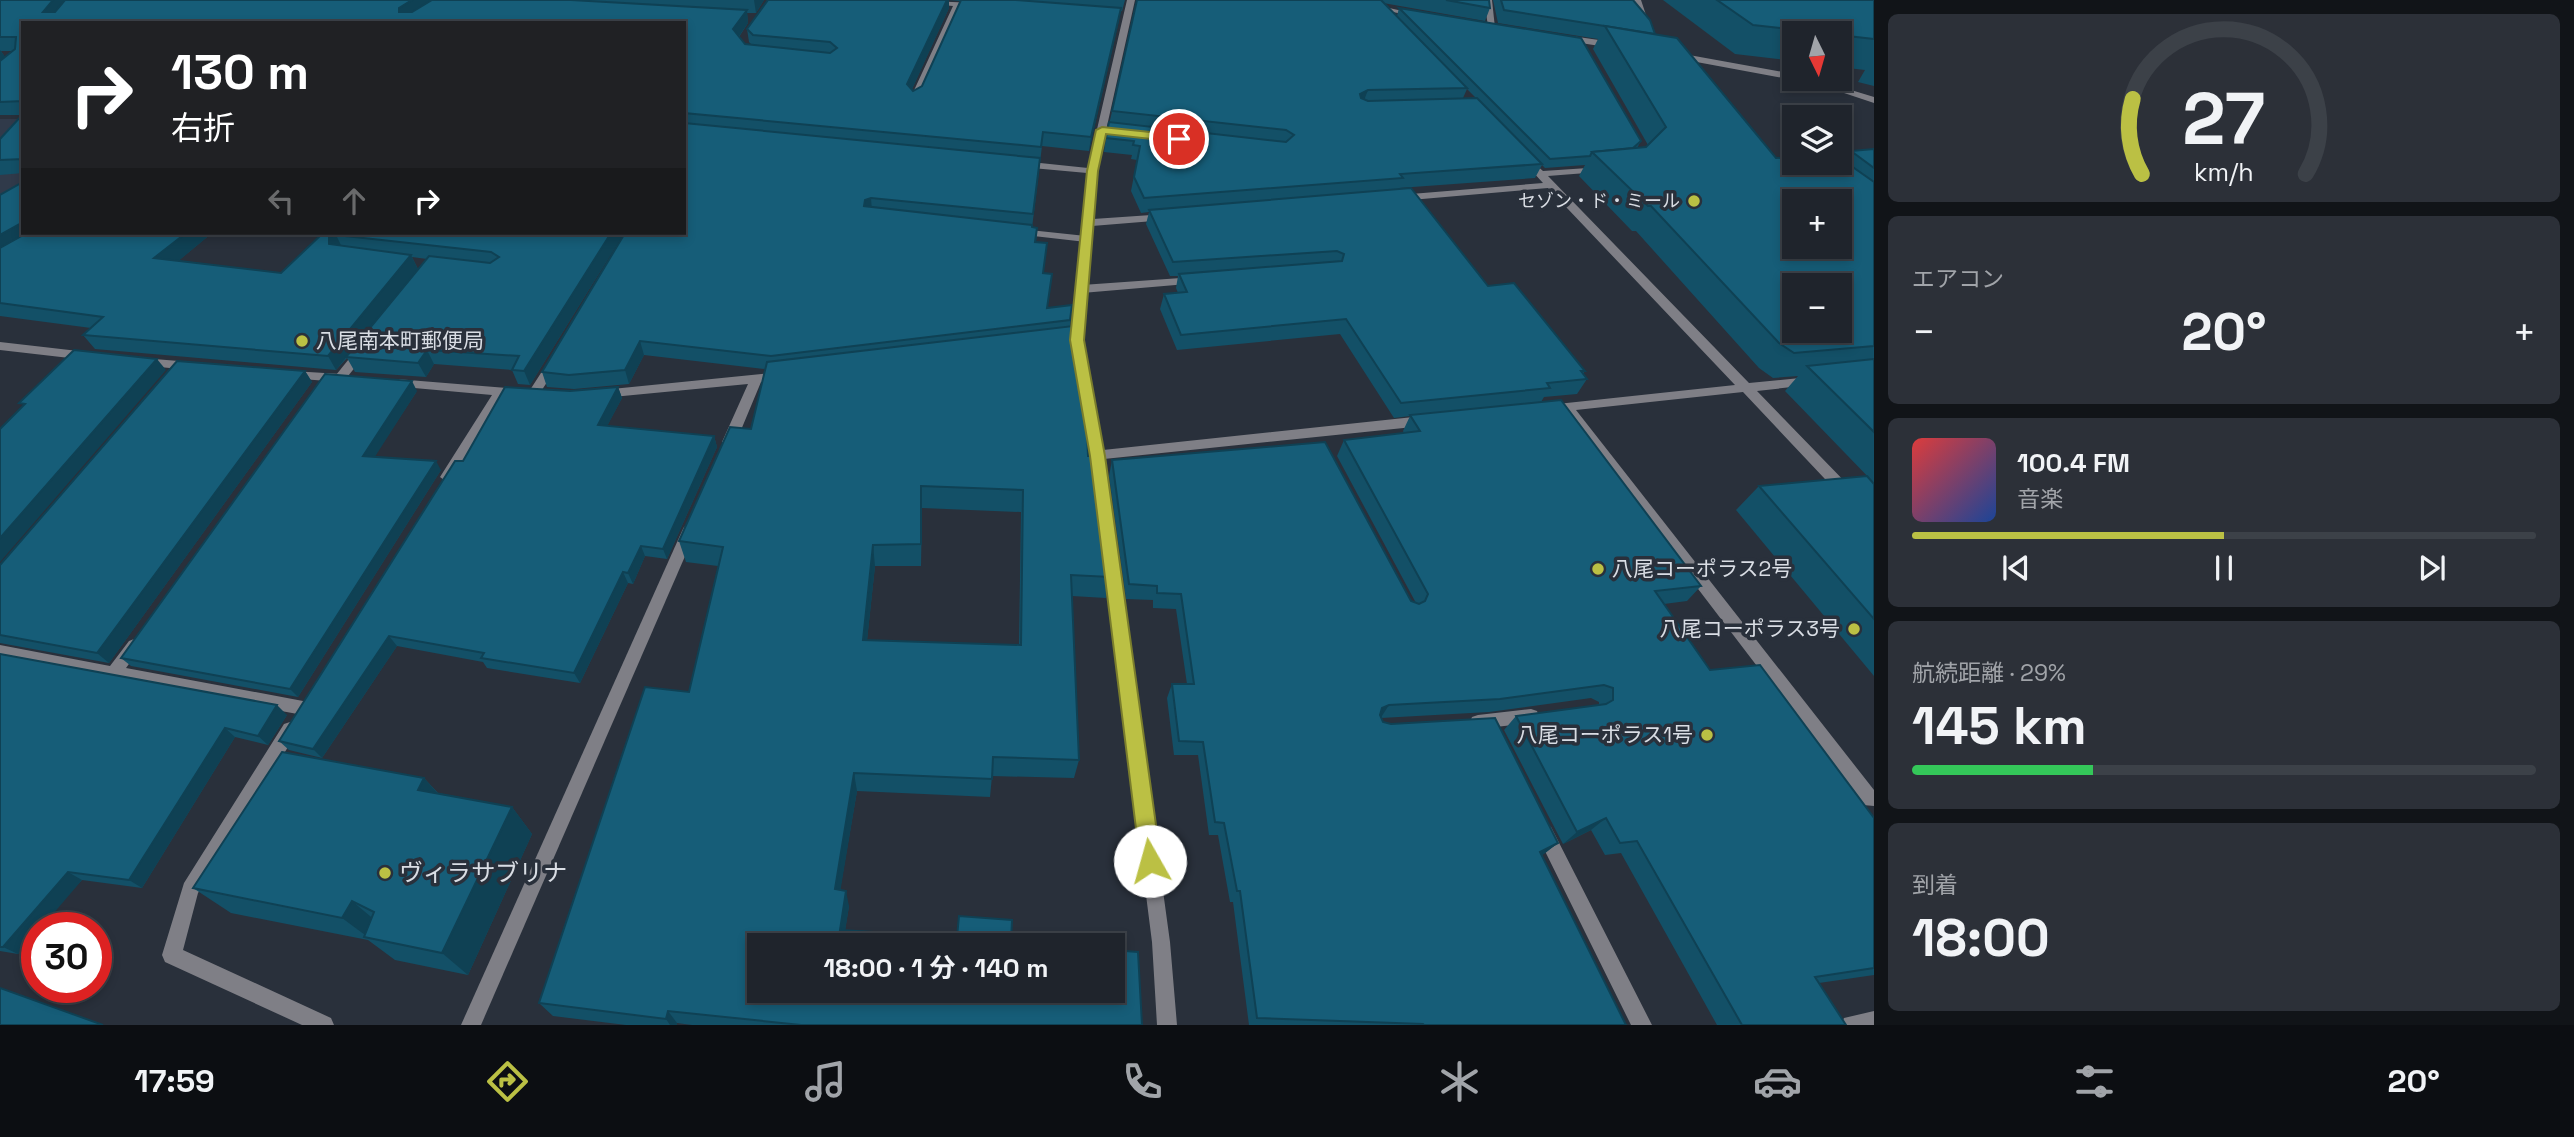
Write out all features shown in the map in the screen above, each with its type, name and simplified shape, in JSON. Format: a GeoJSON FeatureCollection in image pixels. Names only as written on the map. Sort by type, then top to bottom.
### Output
{"type":"FeatureCollection","features":[{"type":"Feature","properties":{"kind":"street"},"geometry":{"type":"LineString","coordinates":[[909,0],[984,6]]}},
{"type":"Feature","properties":{"kind":"street"},"geometry":{"type":"LineString","coordinates":[[1131,0],[1121,17],[1109,131],[1092,171],[1082,289],[1071,341],[1097,456],[1161,942],[1169,1024]]}},
{"type":"Feature","properties":{"kind":"street"},"geometry":{"type":"LineString","coordinates":[[1342,0],[1430,17]]}},
{"type":"Feature","properties":{"kind":"street"},"geometry":{"type":"LineString","coordinates":[[1488,0],[1492,26]]}},
{"type":"Feature","properties":{"kind":"street"},"geometry":{"type":"LineString","coordinates":[[1637,0],[1652,39]]}},
{"type":"Feature","properties":{"kind":"street"},"geometry":{"type":"LineString","coordinates":[[915,99],[958,4]]}},
{"type":"Feature","properties":{"kind":"street"},"geometry":{"type":"LineString","coordinates":[[1381,9],[1400,29]]}},
{"type":"Feature","properties":{"kind":"street"},"geometry":{"type":"LineString","coordinates":[[1480,24],[1505,29]]}},
{"type":"Feature","properties":{"kind":"street"},"geometry":{"type":"LineString","coordinates":[[1555,36],[1619,46]]}},
{"type":"Feature","properties":{"kind":"street"},"geometry":{"type":"LineString","coordinates":[[1580,40],[1587,51]]}},
{"type":"Feature","properties":{"kind":"street"},"geometry":{"type":"LineString","coordinates":[[1671,54],[1782,75]]}},
{"type":"Feature","properties":{"kind":"street"},"geometry":{"type":"LineString","coordinates":[[1845,91],[1874,100]]}},
{"type":"Feature","properties":{"kind":"street"},"geometry":{"type":"LineString","coordinates":[[1513,146],[1748,387],[1856,503]]}},
{"type":"Feature","properties":{"kind":"street"},"geometry":{"type":"LineString","coordinates":[[1010,163],[1092,171]]}},
{"type":"Feature","properties":{"kind":"street"},"geometry":{"type":"LineString","coordinates":[[1541,174],[1615,168]]}},
{"type":"Feature","properties":{"kind":"street"},"geometry":{"type":"LineString","coordinates":[[1387,198],[1551,185]]}},
{"type":"Feature","properties":{"kind":"street"},"geometry":{"type":"LineString","coordinates":[[1087,223],[1183,215]]}},
{"type":"Feature","properties":{"kind":"street"},"geometry":{"type":"LineString","coordinates":[[1006,231],[1086,239]]}},
{"type":"Feature","properties":{"kind":"street"},"geometry":{"type":"LineString","coordinates":[[1082,289],[1207,280]]}},
{"type":"Feature","properties":{"kind":"street"},"geometry":{"type":"LineString","coordinates":[[273,373],[334,381],[373,337]]}},
{"type":"Feature","properties":{"kind":"street"},"geometry":{"type":"LineString","coordinates":[[0,346],[107,358]]}},
{"type":"Feature","properties":{"kind":"street"},"geometry":{"type":"LineString","coordinates":[[380,382],[541,394],[562,348]]}},
{"type":"Feature","properties":{"kind":"street"},"geometry":{"type":"LineString","coordinates":[[133,361],[176,371],[207,368]]}},
{"type":"Feature","properties":{"kind":"street"},"geometry":{"type":"LineString","coordinates":[[587,395],[796,374]]}},
{"type":"Feature","properties":{"kind":"street"},"geometry":{"type":"LineString","coordinates":[[723,455],[756,379]]}},
{"type":"Feature","properties":{"kind":"street"},"geometry":{"type":"LineString","coordinates":[[1538,410],[1824,380]]}},
{"type":"Feature","properties":{"kind":"street"},"geometry":{"type":"LineString","coordinates":[[435,497],[500,392]]}},
{"type":"Feature","properties":{"kind":"street"},"geometry":{"type":"LineString","coordinates":[[1566,407],[1868,799],[1874,798]]}},
{"type":"Feature","properties":{"kind":"street"},"geometry":{"type":"LineString","coordinates":[[1097,456],[1318,438],[1440,420]]}},
{"type":"Feature","properties":{"kind":"street"},"geometry":{"type":"LineString","coordinates":[[471,1025],[695,519]]}},
{"type":"Feature","properties":{"kind":"street"},"geometry":{"type":"LineString","coordinates":[[114,673],[139,639]]}},
{"type":"Feature","properties":{"kind":"street"},"geometry":{"type":"LineString","coordinates":[[0,652],[114,673],[307,702],[190,889],[173,955],[324,1025]]}},
{"type":"Feature","properties":{"kind":"street"},"geometry":{"type":"LineString","coordinates":[[1462,723],[1492,728],[1553,713]]}},
{"type":"Feature","properties":{"kind":"street"},"geometry":{"type":"LineString","coordinates":[[1538,819],[1642,1025]]}},
{"type":"Feature","properties":{"kind":"street"},"geometry":{"type":"LineString","coordinates":[[1852,1025],[1874,1021]]}},
{"type":"Feature","properties":{"kind":"shaded area"},"geometry":{"type":"Polygon","coordinates":[[[0,119],[21,119],[21,192],[0,207],[0,119]]]}},
{"type":"Feature","properties":{"kind":"building"},"geometry":{"type":"Polygon","coordinates":[[[0,0],[53,0],[43,12],[55,12],[65,0],[412,0],[399,8],[399,12],[412,12],[432,0],[571,0],[747,10],[733,29],[745,44],[830,53],[837,48],[830,42],[753,35],[747,29],[768,0],[947,0],[907,84],[913,91],[922,86],[961,0],[1016,0],[1121,8],[1091,137],[1043,132],[1041,147],[686,113],[686,21],[21,21],[21,101],[0,102],[0,61],[15,49],[16,37],[0,37],[0,0]]]}},
{"type":"Feature","properties":{"kind":"building"},"geometry":{"type":"Polygon","coordinates":[[[1137,0],[1381,0],[1467,88],[1368,90],[1360,94],[1361,98],[1368,101],[1477,98],[1542,164],[1400,174],[1403,178],[1144,198],[1134,177],[1140,146],[1133,145],[1134,141],[1106,138],[1109,122],[1286,142],[1294,135],[1286,130],[1112,111],[1137,0]]]}},
{"type":"Feature","properties":{"kind":"building"},"geometry":{"type":"Polygon","coordinates":[[[1446,0],[1489,0],[1490,8],[1446,0]]]}},
{"type":"Feature","properties":{"kind":"building"},"geometry":{"type":"Polygon","coordinates":[[[1501,0],[1633,0],[1650,20],[1655,34],[1504,10],[1501,0]]]}},
{"type":"Feature","properties":{"kind":"building"},"geometry":{"type":"Polygon","coordinates":[[[1717,0],[1874,0],[1874,39],[1852,36],[1852,21],[1782,21],[1782,28],[1753,25],[1717,0]]]}},
{"type":"Feature","properties":{"kind":"building"},"geometry":{"type":"Polygon","coordinates":[[[1399,8],[1581,38],[1641,141],[1633,148],[1592,152],[1590,156],[1550,159],[1399,8]]]}},
{"type":"Feature","properties":{"kind":"building"},"geometry":{"type":"Polygon","coordinates":[[[1605,26],[1677,38],[1776,158],[1782,158],[1782,175],[1852,175],[1852,166],[1874,182],[1874,346],[1794,353],[1779,343],[1651,206],[1592,152],[1646,147],[1666,127],[1605,26]]]}},
{"type":"Feature","properties":{"kind":"building"},"geometry":{"type":"Polygon","coordinates":[[[21,116],[21,159],[0,160],[0,139],[21,116]]]}},
{"type":"Feature","properties":{"kind":"building"},"geometry":{"type":"Polygon","coordinates":[[[686,123],[1040,158],[1033,214],[871,198],[865,200],[864,206],[1032,225],[1037,228],[1035,242],[1047,243],[1043,273],[1052,274],[1047,308],[1072,305],[1070,320],[771,356],[640,341],[625,370],[569,375],[542,372],[624,235],[686,235],[686,123]]]}},
{"type":"Feature","properties":{"kind":"building"},"geometry":{"type":"Polygon","coordinates":[[[1874,149],[1874,168],[1852,152],[1874,149]]]}},
{"type":"Feature","properties":{"kind":"building"},"geometry":{"type":"Polygon","coordinates":[[[21,183],[21,223],[0,235],[0,195],[21,183]]]}},
{"type":"Feature","properties":{"kind":"building"},"geometry":{"type":"Polygon","coordinates":[[[1411,188],[1488,286],[1514,283],[1585,371],[1581,371],[1587,379],[1547,383],[1550,388],[1401,403],[1346,319],[1181,335],[1164,294],[1187,292],[1179,274],[1342,261],[1344,254],[1337,251],[1173,262],[1149,210],[1411,188]]]}},
{"type":"Feature","properties":{"kind":"building"},"geometry":{"type":"Polygon","coordinates":[[[23,235],[183,235],[154,258],[281,273],[321,235],[336,235],[329,237],[329,244],[411,255],[328,356],[83,335],[103,317],[0,303],[0,248],[23,235]]]}},
{"type":"Feature","properties":{"kind":"building"},"geometry":{"type":"Polygon","coordinates":[[[336,235],[610,235],[524,371],[512,370],[519,356],[427,350],[418,363],[346,357],[429,256],[490,263],[499,257],[491,252],[336,235]]]}},
{"type":"Feature","properties":{"kind":"building"},"geometry":{"type":"Polygon","coordinates":[[[1073,326],[1086,402],[1088,456],[1094,456],[1110,577],[1071,575],[1079,760],[993,757],[992,779],[854,773],[835,889],[846,891],[840,930],[890,933],[747,933],[747,1003],[1125,1003],[1125,951],[1138,952],[1142,1025],[801,1025],[668,1011],[666,1019],[539,1003],[645,687],[689,692],[723,547],[679,541],[730,427],[751,429],[767,362],[1073,326]],[[921,486],[921,544],[873,545],[863,640],[1021,645],[1023,490],[921,486]]]}},
{"type":"Feature","properties":{"kind":"building"},"geometry":{"type":"Polygon","coordinates":[[[74,350],[157,359],[0,538],[0,429],[25,404],[19,403],[74,350]]]}},
{"type":"Feature","properties":{"kind":"building"},"geometry":{"type":"Polygon","coordinates":[[[1874,359],[1874,432],[1807,366],[1874,359]]]}},
{"type":"Feature","properties":{"kind":"building"},"geometry":{"type":"Polygon","coordinates":[[[177,361],[305,371],[97,653],[0,635],[0,565],[177,361]]]}},
{"type":"Feature","properties":{"kind":"building"},"geometry":{"type":"Polygon","coordinates":[[[325,374],[412,381],[363,456],[436,461],[290,689],[121,658],[325,374]]]}},
{"type":"Feature","properties":{"kind":"building"},"geometry":{"type":"Polygon","coordinates":[[[505,387],[570,391],[618,387],[598,425],[714,436],[663,549],[641,546],[628,573],[623,572],[574,673],[481,658],[484,653],[389,636],[313,749],[279,741],[455,461],[463,461],[505,387]]]}},
{"type":"Feature","properties":{"kind":"building"},"geometry":{"type":"Polygon","coordinates":[[[1561,400],[1701,586],[1655,591],[1710,670],[1760,665],[1874,818],[1874,968],[1815,977],[1846,1025],[1742,1025],[1637,841],[1620,843],[1606,818],[1577,832],[1516,716],[1606,704],[1613,700],[1613,688],[1604,685],[1500,699],[1389,705],[1382,708],[1380,715],[1383,722],[1391,724],[1495,718],[1558,843],[1540,852],[1626,1025],[1424,1025],[1257,1018],[1240,891],[1237,891],[1224,823],[1215,822],[1203,742],[1179,741],[1172,684],[1194,684],[1181,594],[1157,593],[1157,586],[1129,584],[1112,460],[1325,442],[1411,601],[1419,604],[1425,601],[1428,594],[1344,440],[1420,431],[1410,415],[1561,400]]]}},
{"type":"Feature","properties":{"kind":"building"},"geometry":{"type":"Polygon","coordinates":[[[1867,476],[1874,484],[1874,619],[1759,486],[1867,476]]]}},
{"type":"Feature","properties":{"kind":"building"},"geometry":{"type":"Polygon","coordinates":[[[0,654],[277,705],[258,736],[225,728],[129,880],[68,872],[33,912],[21,912],[21,926],[3,947],[0,947],[0,654]]]}},
{"type":"Feature","properties":{"kind":"building","name":"ヴィラサブリナ"},"geometry":{"type":"Polygon","coordinates":[[[282,752],[424,778],[418,790],[512,807],[442,953],[364,937],[374,912],[352,901],[342,918],[193,888],[282,752]]]}},
{"type":"Feature","properties":{"kind":"building"},"geometry":{"type":"Polygon","coordinates":[[[959,916],[1012,920],[1011,933],[957,933],[959,916]]]}},
{"type":"Feature","properties":{"kind":"building"},"geometry":{"type":"Polygon","coordinates":[[[0,988],[21,996],[21,1003],[42,1003],[103,1025],[0,1025],[0,988]]]}},
{"type":"Feature","properties":{"kind":"place","name":"セゾン・ド・ミール"},"geometry":{"type":"Point","coordinates":[1694,201]}},
{"type":"Feature","properties":{"kind":"place","name":"八尾南本町郵便局"},"geometry":{"type":"Point","coordinates":[302,341]}},
{"type":"Feature","properties":{"kind":"place","name":"八尾コーポラス2号"},"geometry":{"type":"Point","coordinates":[1598,569]}},
{"type":"Feature","properties":{"kind":"place","name":"八尾コーポラス3号"},"geometry":{"type":"Point","coordinates":[1854,629]}},
{"type":"Feature","properties":{"kind":"place","name":"八尾コーポラス1号"},"geometry":{"type":"Point","coordinates":[1707,735]}},
{"type":"Feature","properties":{"kind":"place","name":"ヴィラサブリナ"},"geometry":{"type":"Point","coordinates":[385,873]}},
{"type":"Feature","properties":{"kind":"route"},"geometry":{"type":"LineString","coordinates":[[1150,861],[1097,456],[1077,340],[1092,171],[1102,130],[1179,139]]}}]}
